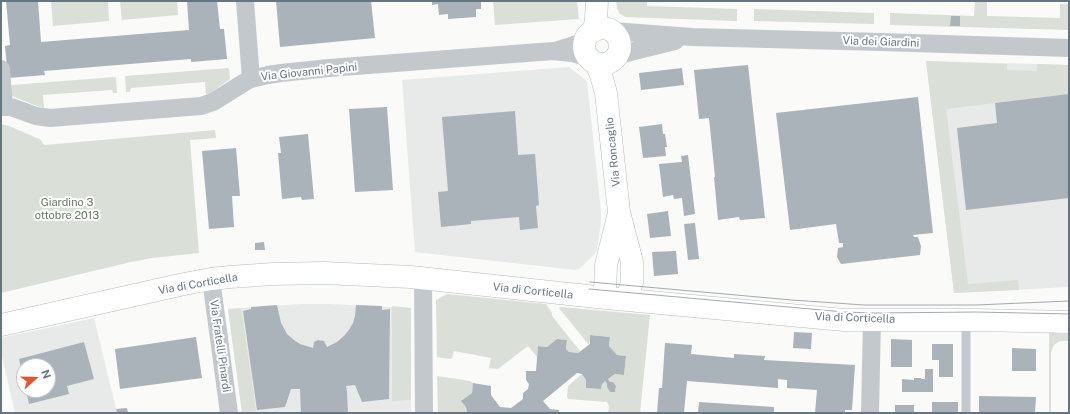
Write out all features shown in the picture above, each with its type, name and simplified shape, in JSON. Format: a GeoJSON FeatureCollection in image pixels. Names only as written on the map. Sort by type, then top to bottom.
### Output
{"type":"FeatureCollection","features":[{"type":"Feature","properties":{"kind":"street"},"geometry":{"type":"LineString","coordinates":[[245,1],[251,79]]}},
{"type":"Feature","properties":{"kind":"street","name":"Via Roncaglio"},"geometry":{"type":"LineString","coordinates":[[597,1],[619,212],[606,265],[605,290],[617,299]]}},
{"type":"Feature","properties":{"kind":"street","name":"Via dei Giardini"},"geometry":{"type":"LineString","coordinates":[[601,46],[692,37],[1069,48]]}},
{"type":"Feature","properties":{"kind":"street","name":"Via dei Giardini"},"geometry":{"type":"LineString","coordinates":[[601,46],[692,37]]}},
{"type":"Feature","properties":{"kind":"street","name":"Via Giovanni Papini"},"geometry":{"type":"LineString","coordinates":[[2,107],[15,108],[40,117],[50,118],[205,105],[214,102],[251,79],[268,75],[329,68],[553,51],[577,44],[601,46]]}},
{"type":"Feature","properties":{"kind":"street"},"geometry":{"type":"LineString","coordinates":[[1,69],[2,107]]}},
{"type":"Feature","properties":{"kind":"street","name":"Via di Corticella"},"geometry":{"type":"LineString","coordinates":[[1,325],[211,279],[273,274],[324,273],[346,273],[423,279],[833,319],[1069,322]]}},
{"type":"Feature","properties":{"kind":"street","name":"Via Fratelli Pinardi"},"geometry":{"type":"LineString","coordinates":[[211,279],[229,413]]}},
{"type":"Feature","properties":{"kind":"street"},"geometry":{"type":"LineString","coordinates":[[423,279],[424,413]]}},
{"type":"Feature","properties":{"kind":"street"},"geometry":{"type":"LineString","coordinates":[[870,413],[872,320]]}},
{"type":"Feature","properties":{"kind":"lane"},"geometry":{"type":"LineString","coordinates":[[966,320],[966,413]]}},
{"type":"Feature","properties":{"kind":"shaded area"},"geometry":{"type":"Polygon","coordinates":[[[926,61],[1069,65],[1069,287],[954,293],[926,61]]]}},
{"type":"Feature","properties":{"kind":"shaded area"},"geometry":{"type":"Polygon","coordinates":[[[569,67],[587,81],[601,212],[597,250],[595,254],[579,269],[575,270],[415,252],[402,80],[569,67]]]}},
{"type":"Feature","properties":{"kind":"shaded area"},"geometry":{"type":"Polygon","coordinates":[[[301,304],[411,308],[411,413],[242,413],[228,309],[301,304]]]}},
{"type":"Feature","properties":{"kind":"shaded area"},"geometry":{"type":"Polygon","coordinates":[[[94,318],[117,413],[15,413],[1,352],[1,338],[94,318]]]}},
{"type":"Feature","properties":{"kind":"green space"},"geometry":{"type":"Polygon","coordinates":[[[51,1],[108,1],[109,21],[53,26],[51,1]]]}},
{"type":"Feature","properties":{"kind":"green space"},"geometry":{"type":"Polygon","coordinates":[[[120,1],[177,1],[178,15],[122,20],[120,1]]]}},
{"type":"Feature","properties":{"kind":"green space"},"geometry":{"type":"Polygon","coordinates":[[[493,1],[577,1],[579,19],[495,25],[493,1]]]}},
{"type":"Feature","properties":{"kind":"green space"},"geometry":{"type":"Polygon","coordinates":[[[616,1],[647,1],[647,6],[737,9],[737,21],[625,17],[619,13],[616,1]]]}},
{"type":"Feature","properties":{"kind":"green space"},"geometry":{"type":"Polygon","coordinates":[[[975,1],[987,1],[987,16],[1060,18],[1060,4],[1069,4],[1069,30],[890,25],[890,13],[974,16],[975,1]]]}},
{"type":"Feature","properties":{"kind":"green space"},"geometry":{"type":"Polygon","coordinates":[[[754,9],[874,13],[874,24],[754,21],[754,9]]]}},
{"type":"Feature","properties":{"kind":"green space"},"geometry":{"type":"Polygon","coordinates":[[[926,61],[1007,64],[1007,70],[1037,71],[1037,64],[1069,65],[1069,94],[946,109],[968,284],[1018,280],[1019,290],[954,293],[926,61]]]}},
{"type":"Feature","properties":{"kind":"green space"},"geometry":{"type":"Polygon","coordinates":[[[228,68],[230,79],[206,95],[205,82],[131,88],[130,92],[126,92],[126,76],[228,68]]]}},
{"type":"Feature","properties":{"kind":"green space"},"geometry":{"type":"Polygon","coordinates":[[[115,77],[117,93],[113,93],[112,90],[43,95],[44,108],[12,96],[10,87],[12,85],[115,77]]]}},
{"type":"Feature","properties":{"kind":"green space","name":"Giardino 3 ottobre 2013"},"geometry":{"type":"Polygon","coordinates":[[[1,124],[41,140],[45,145],[215,130],[216,138],[190,140],[199,253],[152,258],[131,262],[1,293],[1,124]]]}},
{"type":"Feature","properties":{"kind":"green space"},"geometry":{"type":"Polygon","coordinates":[[[447,294],[546,304],[552,313],[552,316],[580,351],[578,353],[569,352],[566,349],[567,340],[557,339],[547,347],[538,346],[537,357],[528,346],[498,369],[489,368],[491,358],[454,351],[452,358],[437,357],[436,300],[447,294]]]}},
{"type":"Feature","properties":{"kind":"green space"},"geometry":{"type":"Polygon","coordinates":[[[392,306],[411,308],[411,399],[409,400],[392,401],[392,306]]]}},
{"type":"Feature","properties":{"kind":"green space"},"geometry":{"type":"Polygon","coordinates":[[[241,308],[256,411],[242,412],[228,309],[241,308]]]}},
{"type":"Feature","properties":{"kind":"green space"},"geometry":{"type":"Polygon","coordinates":[[[559,308],[650,315],[640,413],[608,413],[609,406],[607,402],[568,399],[568,386],[582,374],[586,380],[586,388],[601,389],[602,384],[605,381],[610,392],[615,392],[616,386],[608,379],[615,374],[624,375],[626,356],[617,355],[609,346],[610,337],[591,335],[589,345],[559,308]]]}},
{"type":"Feature","properties":{"kind":"green space"},"geometry":{"type":"Polygon","coordinates":[[[1049,333],[1069,334],[1069,341],[1058,342],[1054,345],[1051,352],[1051,413],[1049,413],[1049,333]]]}},
{"type":"Feature","properties":{"kind":"green space"},"geometry":{"type":"Polygon","coordinates":[[[437,376],[470,381],[473,383],[472,393],[462,401],[467,412],[438,413],[437,376]]]}},
{"type":"Feature","properties":{"kind":"building"},"geometry":{"type":"Polygon","coordinates":[[[6,1],[38,1],[41,42],[189,30],[187,1],[217,1],[220,29],[224,29],[227,59],[191,62],[191,59],[44,71],[45,75],[8,78],[5,46],[10,45],[6,1]]]}},
{"type":"Feature","properties":{"kind":"building"},"geometry":{"type":"Polygon","coordinates":[[[276,1],[371,1],[375,38],[280,47],[276,1]]]}},
{"type":"Feature","properties":{"kind":"building"},"geometry":{"type":"Polygon","coordinates":[[[432,1],[481,1],[481,9],[476,9],[476,17],[448,19],[448,14],[439,15],[438,4],[432,5],[432,1]]]}},
{"type":"Feature","properties":{"kind":"building"},"geometry":{"type":"Polygon","coordinates":[[[951,16],[960,16],[960,26],[950,26],[951,16]]]}},
{"type":"Feature","properties":{"kind":"building"},"geometry":{"type":"Polygon","coordinates":[[[748,65],[765,218],[740,220],[739,217],[718,220],[709,118],[699,119],[694,70],[748,65]]]}},
{"type":"Feature","properties":{"kind":"building"},"geometry":{"type":"Polygon","coordinates":[[[682,68],[684,85],[641,90],[639,73],[682,68]]]}},
{"type":"Feature","properties":{"kind":"building"},"geometry":{"type":"Polygon","coordinates":[[[1069,94],[1069,198],[966,210],[957,128],[997,123],[995,103],[1069,94]]]}},
{"type":"Feature","properties":{"kind":"building"},"geometry":{"type":"Polygon","coordinates":[[[918,97],[933,233],[913,235],[914,237],[918,237],[921,246],[920,255],[841,264],[837,257],[838,248],[843,247],[843,243],[839,243],[836,224],[790,230],[776,113],[918,97]]]}},
{"type":"Feature","properties":{"kind":"building"},"geometry":{"type":"Polygon","coordinates":[[[387,107],[393,190],[355,192],[349,109],[387,107]]]}},
{"type":"Feature","properties":{"kind":"building"},"geometry":{"type":"Polygon","coordinates":[[[515,111],[518,155],[535,154],[539,205],[536,206],[538,228],[520,230],[519,217],[471,221],[471,224],[441,227],[438,192],[448,191],[442,117],[515,111]]]}},
{"type":"Feature","properties":{"kind":"building"},"geometry":{"type":"Polygon","coordinates":[[[662,124],[667,147],[665,147],[666,156],[643,158],[639,127],[662,124]]]}},
{"type":"Feature","properties":{"kind":"building"},"geometry":{"type":"Polygon","coordinates":[[[308,134],[314,199],[302,200],[301,197],[282,199],[278,153],[281,153],[279,137],[308,134]]]}},
{"type":"Feature","properties":{"kind":"building"},"geometry":{"type":"Polygon","coordinates":[[[236,148],[240,196],[232,196],[234,227],[209,229],[202,151],[236,148]]]}},
{"type":"Feature","properties":{"kind":"building"},"geometry":{"type":"Polygon","coordinates":[[[688,155],[695,214],[684,216],[682,198],[674,199],[673,195],[663,197],[659,164],[682,162],[681,156],[688,155]]]}},
{"type":"Feature","properties":{"kind":"building"},"geometry":{"type":"Polygon","coordinates":[[[668,211],[671,236],[650,238],[647,214],[668,211]]]}},
{"type":"Feature","properties":{"kind":"building"},"geometry":{"type":"Polygon","coordinates":[[[695,223],[699,259],[688,260],[684,224],[695,223]]]}},
{"type":"Feature","properties":{"kind":"building"},"geometry":{"type":"Polygon","coordinates":[[[264,242],[265,250],[255,250],[255,243],[264,242]]]}},
{"type":"Feature","properties":{"kind":"building"},"geometry":{"type":"Polygon","coordinates":[[[676,251],[678,274],[654,276],[652,252],[676,251]]]}},
{"type":"Feature","properties":{"kind":"building"},"geometry":{"type":"Polygon","coordinates":[[[277,305],[281,323],[287,334],[300,344],[313,348],[314,342],[318,340],[324,341],[327,347],[337,342],[344,336],[353,323],[356,305],[382,306],[382,310],[390,309],[389,399],[362,402],[355,385],[346,386],[348,413],[301,413],[300,389],[291,389],[285,407],[257,410],[243,311],[251,309],[251,307],[277,305]]]}},
{"type":"Feature","properties":{"kind":"building"},"geometry":{"type":"Polygon","coordinates":[[[794,332],[812,333],[811,349],[793,348],[794,332]]]}},
{"type":"Feature","properties":{"kind":"building"},"geometry":{"type":"Polygon","coordinates":[[[590,335],[610,337],[609,346],[617,355],[626,356],[624,375],[615,374],[608,379],[616,386],[615,392],[610,392],[605,381],[602,384],[601,389],[586,388],[586,380],[582,374],[577,373],[543,401],[550,409],[559,410],[559,413],[465,413],[467,412],[466,407],[461,401],[472,393],[473,383],[491,386],[491,395],[500,407],[511,408],[523,399],[523,393],[528,389],[529,384],[526,380],[526,371],[536,371],[538,346],[547,347],[557,339],[567,340],[566,349],[569,352],[578,353],[590,344],[590,335]]]}},
{"type":"Feature","properties":{"kind":"building"},"geometry":{"type":"Polygon","coordinates":[[[196,337],[202,378],[120,389],[115,349],[196,337]]]}},
{"type":"Feature","properties":{"kind":"building"},"geometry":{"type":"Polygon","coordinates":[[[891,339],[912,340],[912,367],[891,367],[891,339]]]}},
{"type":"Feature","properties":{"kind":"building"},"geometry":{"type":"Polygon","coordinates":[[[84,342],[94,379],[67,386],[69,394],[56,397],[56,358],[23,358],[84,342]]]}},
{"type":"Feature","properties":{"kind":"building"},"geometry":{"type":"Polygon","coordinates":[[[665,343],[692,345],[691,354],[734,358],[734,354],[765,356],[764,360],[855,365],[852,410],[845,410],[845,413],[815,413],[817,390],[787,388],[787,380],[778,379],[778,388],[687,381],[684,413],[657,413],[659,388],[662,388],[665,343]]]}},
{"type":"Feature","properties":{"kind":"building"},"geometry":{"type":"Polygon","coordinates":[[[932,344],[953,344],[953,377],[939,377],[939,360],[932,360],[932,344]]]}},
{"type":"Feature","properties":{"kind":"building"},"geometry":{"type":"Polygon","coordinates":[[[1012,348],[1036,349],[1036,371],[1012,371],[1012,348]]]}},
{"type":"Feature","properties":{"kind":"building"},"geometry":{"type":"Polygon","coordinates":[[[925,369],[933,369],[933,392],[902,392],[902,379],[925,379],[925,369]]]}},
{"type":"Feature","properties":{"kind":"building"},"geometry":{"type":"Polygon","coordinates":[[[979,396],[1036,397],[1035,413],[979,413],[979,396]]]}},
{"type":"Feature","properties":{"kind":"building"},"geometry":{"type":"Polygon","coordinates":[[[28,398],[53,398],[29,404],[28,398]]]}},
{"type":"Feature","properties":{"kind":"building"},"geometry":{"type":"Polygon","coordinates":[[[699,402],[774,407],[774,413],[698,413],[699,402]]]}},
{"type":"Feature","properties":{"kind":"building"},"geometry":{"type":"Polygon","coordinates":[[[932,402],[958,402],[958,413],[932,413],[932,402]]]}},
{"type":"Feature","properties":{"kind":"building"},"geometry":{"type":"Polygon","coordinates":[[[895,405],[914,405],[914,413],[895,413],[895,405]]]}},
{"type":"Feature","properties":{"kind":"building"},"geometry":{"type":"Polygon","coordinates":[[[127,408],[128,413],[117,413],[116,409],[127,408]]]}},
{"type":"Feature","properties":{"kind":"tram line"},"geometry":{"type":"LineString","coordinates":[[590,282],[864,305],[976,305],[1069,301]]}},
{"type":"Feature","properties":{"kind":"tram line"},"geometry":{"type":"LineString","coordinates":[[589,289],[844,312],[1069,314]]}}]}
